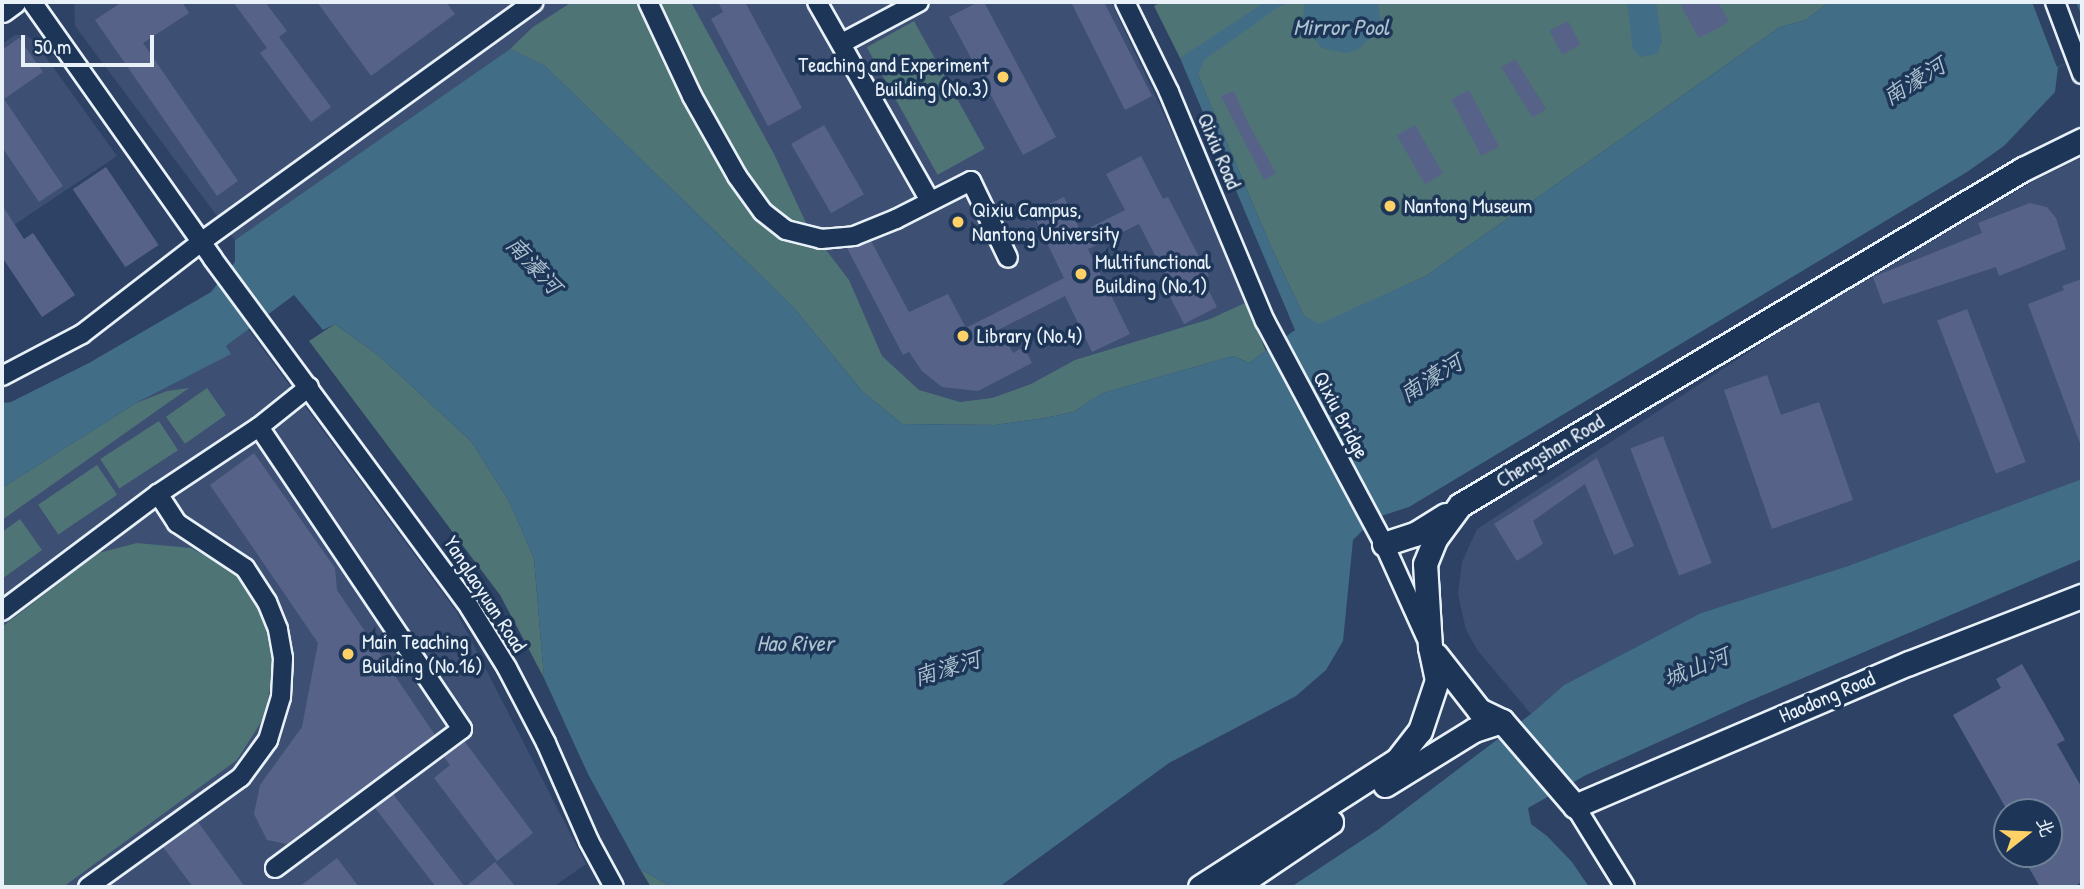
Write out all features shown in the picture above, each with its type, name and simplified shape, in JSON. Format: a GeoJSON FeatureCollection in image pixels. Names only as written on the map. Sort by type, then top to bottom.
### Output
{"type":"FeatureCollection","features":[{"type":"Feature","properties":{"kind":"main road"},"geometry":{"type":"LineString","coordinates":[[2,10],[13,2]]}},
{"type":"Feature","properties":{"kind":"main road","name":"Chengshan Road"},"geometry":{"type":"LineString","coordinates":[[1200,887],[1397,761],[1420,731],[1430,709],[1437,680],[1430,647],[1424,564],[1436,539],[1460,505],[2023,169],[2082,140]]}},
{"type":"Feature","properties":{"kind":"main road"},"geometry":{"type":"LineString","coordinates":[[1381,537],[1432,526],[1460,505]]}},
{"type":"Feature","properties":{"kind":"main road","name":"Haodong Road"},"geometry":{"type":"LineString","coordinates":[[1570,799],[2082,596]]}},
{"type":"Feature","properties":{"kind":"main road"},"geometry":{"type":"LineString","coordinates":[[1430,647],[1479,710],[1504,724],[1570,799]]}},
{"type":"Feature","properties":{"kind":"main road"},"geometry":{"type":"LineString","coordinates":[[1235,887],[1401,774],[1474,730],[1504,724]]}},
{"type":"Feature","properties":{"kind":"street"},"geometry":{"type":"LineString","coordinates":[[32,2],[201,242]]}},
{"type":"Feature","properties":{"kind":"street"},"geometry":{"type":"LineString","coordinates":[[2,376],[82,334],[201,242],[534,2]]}},
{"type":"Feature","properties":{"kind":"street"},"geometry":{"type":"LineString","coordinates":[[648,2],[692,96],[737,176],[763,212],[786,230],[821,239],[854,236],[896,219],[971,181],[1008,258]]}},
{"type":"Feature","properties":{"kind":"street"},"geometry":{"type":"LineString","coordinates":[[817,2],[930,201]]}},
{"type":"Feature","properties":{"kind":"street"},"geometry":{"type":"LineString","coordinates":[[842,43],[919,2]]}},
{"type":"Feature","properties":{"kind":"street","name":"Qixiu Road"},"geometry":{"type":"LineString","coordinates":[[1125,2],[1169,92],[1265,321]]}},
{"type":"Feature","properties":{"kind":"street"},"geometry":{"type":"LineString","coordinates":[[2055,2],[2080,67]]}},
{"type":"Feature","properties":{"kind":"street","name":"Yanglaoyuan Road"},"geometry":{"type":"LineString","coordinates":[[201,242],[434,556],[507,668],[546,743],[589,841],[614,887]]}},
{"type":"Feature","properties":{"kind":"street","name":"Qixiu Bridge"},"geometry":{"type":"LineString","coordinates":[[1265,321],[1381,537]]}},
{"type":"Feature","properties":{"kind":"street"},"geometry":{"type":"LineString","coordinates":[[2,611],[158,494],[259,427],[309,387]]}},
{"type":"Feature","properties":{"kind":"street"},"geometry":{"type":"LineString","coordinates":[[259,427],[462,729],[275,868]]}},
{"type":"Feature","properties":{"kind":"street"},"geometry":{"type":"LineString","coordinates":[[88,887],[241,777],[268,740],[281,697],[283,658],[278,629],[267,602],[245,568],[177,523],[158,494]]}},
{"type":"Feature","properties":{"kind":"street"},"geometry":{"type":"LineString","coordinates":[[1381,537],[1430,647]]}},
{"type":"Feature","properties":{"kind":"street"},"geometry":{"type":"LineString","coordinates":[[1570,799],[1625,887]]}},
{"type":"Feature","properties":{"kind":"shaded area","name":"Qixiu Campus, Nantong University"},"geometry":{"type":"Polygon","coordinates":[[[74,2],[1111,2],[1170,127],[1266,351],[1233,356],[1103,393],[1082,408],[945,426],[510,49],[235,240],[75,26],[74,2]]]}},
{"type":"Feature","properties":{"kind":"shaded area"},"geometry":{"type":"Polygon","coordinates":[[[15,35],[26,35],[35,42],[117,156],[2,233],[2,44],[15,35]]]}},
{"type":"Feature","properties":{"kind":"shaded area"},"geometry":{"type":"Polygon","coordinates":[[[2082,157],[2082,479],[1848,566],[1701,613],[1564,685],[1531,714],[1478,651],[1466,630],[1458,594],[1462,562],[1477,529],[1798,320],[2032,182],[2082,157]]]}},
{"type":"Feature","properties":{"kind":"shaded area"},"geometry":{"type":"Polygon","coordinates":[[[248,329],[456,611],[586,864],[553,887],[2,887],[2,488],[136,403],[230,354],[226,346],[248,329]]]}},
{"type":"Feature","properties":{"kind":"green space"},"geometry":{"type":"Polygon","coordinates":[[[572,2],[691,2],[774,154],[807,225],[849,280],[882,356],[919,390],[960,402],[992,398],[1031,384],[1075,360],[1210,319],[1245,303],[1266,351],[1249,363],[1233,356],[1103,393],[1073,412],[1045,418],[995,425],[902,424],[862,391],[793,307],[545,66],[510,49],[533,27],[572,2]]]}},
{"type":"Feature","properties":{"kind":"green space","name":"Nantong Museum"},"geometry":{"type":"Polygon","coordinates":[[[1161,2],[1829,2],[1806,20],[1780,27],[1426,276],[1319,325],[1304,316],[1272,249],[1198,75],[1180,58],[1154,6],[1161,2]]]}},
{"type":"Feature","properties":{"kind":"green space"},"geometry":{"type":"Polygon","coordinates":[[[914,21],[985,149],[938,175],[867,47],[914,21]]]}},
{"type":"Feature","properties":{"kind":"green space"},"geometry":{"type":"Polygon","coordinates":[[[335,324],[378,355],[471,441],[509,501],[534,558],[544,678],[500,595],[309,341],[335,324]]]}},
{"type":"Feature","properties":{"kind":"green space"},"geometry":{"type":"Polygon","coordinates":[[[189,388],[2,520],[2,488],[136,403],[167,391],[189,388]]]}},
{"type":"Feature","properties":{"kind":"green space"},"geometry":{"type":"Polygon","coordinates":[[[207,388],[226,415],[185,444],[166,417],[207,388]]]}},
{"type":"Feature","properties":{"kind":"green space"},"geometry":{"type":"Polygon","coordinates":[[[159,421],[178,450],[119,488],[100,459],[159,421]]]}},
{"type":"Feature","properties":{"kind":"green space"},"geometry":{"type":"Polygon","coordinates":[[[97,465],[117,495],[58,535],[38,505],[97,465]]]}},
{"type":"Feature","properties":{"kind":"green space"},"geometry":{"type":"Polygon","coordinates":[[[20,519],[42,550],[2,579],[2,532],[20,519]]]}},
{"type":"Feature","properties":{"kind":"green space"},"geometry":{"type":"Polygon","coordinates":[[[137,543],[191,548],[242,576],[266,619],[275,659],[265,716],[237,760],[63,887],[2,887],[2,627],[98,553],[137,543]]]}},
{"type":"Feature","properties":{"kind":"green space"},"geometry":{"type":"Polygon","coordinates":[[[640,869],[672,887],[651,887],[640,869]]]}},
{"type":"Feature","properties":{"kind":"water","name":"Hao River"},"geometry":{"type":"Polygon","coordinates":[[[1265,2],[1295,2],[1280,6],[1204,60],[1198,75],[1272,249],[1304,316],[1319,324],[1426,276],[1780,27],[1806,20],[1829,2],[2082,2],[2082,57],[2058,67],[2055,92],[2004,146],[1967,172],[1409,507],[1375,518],[1353,540],[1343,641],[1326,670],[1296,696],[1169,763],[999,887],[672,887],[640,869],[588,774],[544,678],[534,558],[509,501],[471,441],[378,355],[335,324],[323,330],[294,295],[226,346],[231,354],[136,403],[2,488],[2,403],[11,402],[89,363],[211,292],[235,262],[235,240],[510,49],[545,66],[793,307],[862,391],[902,424],[995,425],[1045,418],[1073,412],[1103,393],[1233,356],[1249,363],[1295,330],[1180,58],[1265,2]]]}},
{"type":"Feature","properties":{"kind":"water","name":"Mirror Pool"},"geometry":{"type":"Polygon","coordinates":[[[1305,2],[1378,2],[1380,19],[1377,31],[1359,49],[1347,53],[1322,48],[1306,29],[1303,17],[1305,2]]]}},
{"type":"Feature","properties":{"kind":"water"},"geometry":{"type":"Polygon","coordinates":[[[1627,2],[1656,2],[1662,42],[1657,54],[1640,57],[1633,49],[1627,2]]]}},
{"type":"Feature","properties":{"kind":"water","name":"城山河"},"geometry":{"type":"Polygon","coordinates":[[[2082,479],[2082,559],[1747,702],[1586,775],[1528,808],[1531,824],[1572,862],[1589,887],[1291,887],[1379,829],[1531,714],[1564,685],[1701,613],[1848,566],[2082,479]]]}},
{"type":"Feature","properties":{"kind":"pier"},"geometry":{"type":"Polygon","coordinates":[[[2032,2],[2076,2],[2082,17],[2082,57],[2057,67],[2032,2]]]}},
{"type":"Feature","properties":{"kind":"building"},"geometry":{"type":"Polygon","coordinates":[[[122,2],[182,2],[189,13],[143,43],[238,181],[217,196],[95,20],[122,2]]]}},
{"type":"Feature","properties":{"kind":"building"},"geometry":{"type":"Polygon","coordinates":[[[233,2],[265,2],[287,31],[279,37],[331,107],[311,122],[260,53],[267,48],[233,2]]]}},
{"type":"Feature","properties":{"kind":"building"},"geometry":{"type":"Polygon","coordinates":[[[317,2],[446,2],[455,14],[371,76],[317,2]]]}},
{"type":"Feature","properties":{"kind":"building"},"geometry":{"type":"Polygon","coordinates":[[[718,2],[745,2],[802,108],[768,126],[711,19],[723,12],[718,2]]]}},
{"type":"Feature","properties":{"kind":"building","name":"Teaching and Experiment Building (No.3)"},"geometry":{"type":"Polygon","coordinates":[[[978,2],[984,2],[1056,137],[1023,155],[949,17],[978,2]]]}},
{"type":"Feature","properties":{"kind":"building"},"geometry":{"type":"Polygon","coordinates":[[[1071,2],[1104,2],[1152,96],[1125,110],[1071,2]]]}},
{"type":"Feature","properties":{"kind":"building"},"geometry":{"type":"Polygon","coordinates":[[[1689,2],[1718,2],[1729,22],[1699,38],[1681,6],[1689,2]]]}},
{"type":"Feature","properties":{"kind":"building"},"geometry":{"type":"Polygon","coordinates":[[[1568,21],[1581,45],[1562,55],[1549,31],[1568,21]]]}},
{"type":"Feature","properties":{"kind":"building"},"geometry":{"type":"Polygon","coordinates":[[[19,38],[43,72],[4,99],[63,186],[39,202],[2,147],[2,50],[19,38]]]}},
{"type":"Feature","properties":{"kind":"building"},"geometry":{"type":"Polygon","coordinates":[[[1515,59],[1546,109],[1533,118],[1501,67],[1515,59]]]}},
{"type":"Feature","properties":{"kind":"building"},"geometry":{"type":"Polygon","coordinates":[[[1469,90],[1499,147],[1481,156],[1451,99],[1469,90]]]}},
{"type":"Feature","properties":{"kind":"building"},"geometry":{"type":"Polygon","coordinates":[[[1234,91],[1248,123],[1276,173],[1264,180],[1221,96],[1234,91]]]}},
{"type":"Feature","properties":{"kind":"building"},"geometry":{"type":"Polygon","coordinates":[[[824,125],[864,194],[831,213],[791,144],[824,125]]]}},
{"type":"Feature","properties":{"kind":"building"},"geometry":{"type":"Polygon","coordinates":[[[1415,125],[1443,173],[1425,184],[1397,136],[1415,125]]]}},
{"type":"Feature","properties":{"kind":"building"},"geometry":{"type":"Polygon","coordinates":[[[1141,156],[1163,199],[1168,197],[1209,276],[1203,279],[1217,307],[1184,324],[1169,295],[1174,292],[1139,224],[1088,249],[1130,334],[1092,352],[1065,296],[1000,329],[1013,353],[1024,347],[1032,363],[978,391],[942,387],[922,371],[909,352],[903,355],[847,248],[871,241],[909,312],[948,294],[966,328],[1064,278],[1032,212],[1064,197],[1081,232],[1125,210],[1106,174],[1141,156]]]}},
{"type":"Feature","properties":{"kind":"building"},"geometry":{"type":"Polygon","coordinates":[[[106,167],[159,245],[125,267],[73,189],[106,167]]]}},
{"type":"Feature","properties":{"kind":"building"},"geometry":{"type":"Polygon","coordinates":[[[2030,203],[2047,207],[2056,218],[2066,249],[1999,276],[1996,267],[1883,304],[1873,277],[1982,233],[1978,223],[2030,203]]]}},
{"type":"Feature","properties":{"kind":"building"},"geometry":{"type":"Polygon","coordinates":[[[2,205],[24,239],[33,233],[75,295],[42,317],[2,257],[2,205]]]}},
{"type":"Feature","properties":{"kind":"building"},"geometry":{"type":"Polygon","coordinates":[[[2082,279],[2081,446],[2028,304],[2064,290],[2062,286],[2082,279]]]}},
{"type":"Feature","properties":{"kind":"building"},"geometry":{"type":"Polygon","coordinates":[[[1967,309],[2026,462],[1996,474],[1937,320],[1967,309]]]}},
{"type":"Feature","properties":{"kind":"building"},"geometry":{"type":"Polygon","coordinates":[[[1767,375],[1781,415],[1819,402],[1853,500],[1772,529],[1724,390],[1767,375]]]}},
{"type":"Feature","properties":{"kind":"building"},"geometry":{"type":"Polygon","coordinates":[[[1663,436],[1712,563],[1679,576],[1630,449],[1663,436]]]}},
{"type":"Feature","properties":{"kind":"building","name":"Main Teaching Building (No.16)"},"geometry":{"type":"Polygon","coordinates":[[[254,453],[335,568],[337,590],[435,735],[287,844],[267,840],[254,814],[260,785],[302,727],[318,643],[210,485],[254,453]]]}},
{"type":"Feature","properties":{"kind":"building"},"geometry":{"type":"Polygon","coordinates":[[[1597,458],[1634,546],[1614,555],[1585,484],[1533,521],[1543,544],[1517,561],[1494,524],[1597,458]]]}},
{"type":"Feature","properties":{"kind":"building"},"geometry":{"type":"Polygon","coordinates":[[[2022,664],[2065,740],[2057,744],[2082,788],[2082,882],[2073,887],[2040,887],[2029,868],[2063,868],[2063,798],[2000,798],[1953,715],[2001,688],[1996,679],[2022,664]]]}},
{"type":"Feature","properties":{"kind":"building"},"geometry":{"type":"Polygon","coordinates":[[[465,742],[533,833],[497,861],[434,778],[450,765],[444,757],[465,742]]]}},
{"type":"Feature","properties":{"kind":"building"},"geometry":{"type":"Polygon","coordinates":[[[393,794],[465,887],[436,887],[375,808],[393,794]]]}},
{"type":"Feature","properties":{"kind":"building"},"geometry":{"type":"Polygon","coordinates":[[[198,822],[245,887],[193,887],[163,847],[198,822]]]}},
{"type":"Feature","properties":{"kind":"building"},"geometry":{"type":"Polygon","coordinates":[[[337,858],[359,887],[299,887],[337,858]]]}},
{"type":"Feature","properties":{"kind":"building"},"geometry":{"type":"Polygon","coordinates":[[[495,862],[516,887],[465,887],[495,862]]]}},
{"type":"Feature","properties":{"kind":"place","name":"Teaching and Experiment Building (No.3)"},"geometry":{"type":"Point","coordinates":[1003,77]}},
{"type":"Feature","properties":{"kind":"place","name":"Nantong Museum"},"geometry":{"type":"Point","coordinates":[1390,206]}},
{"type":"Feature","properties":{"kind":"place","name":"Qixiu Campus, Nantong University"},"geometry":{"type":"Point","coordinates":[958,222]}},
{"type":"Feature","properties":{"kind":"place","name":"Multifunctional Building (No.1)"},"geometry":{"type":"Point","coordinates":[1081,274]}},
{"type":"Feature","properties":{"kind":"place","name":"Library (No.4)"},"geometry":{"type":"Point","coordinates":[963,336]}},
{"type":"Feature","properties":{"kind":"place","name":"Main Teaching Building (No.16)"},"geometry":{"type":"Point","coordinates":[348,654]}},
{"type":"Feature","properties":{"kind":"water label","name":"南濠河"},"geometry":{"type":"Point","coordinates":[1914,81]}},
{"type":"Feature","properties":{"kind":"water label","name":"南濠河"},"geometry":{"type":"Point","coordinates":[534,265]}},
{"type":"Feature","properties":{"kind":"water label","name":"南濠河"},"geometry":{"type":"Point","coordinates":[1431,378]}},
{"type":"Feature","properties":{"kind":"water label","name":"南濠河"},"geometry":{"type":"Point","coordinates":[947,668]}}]}
